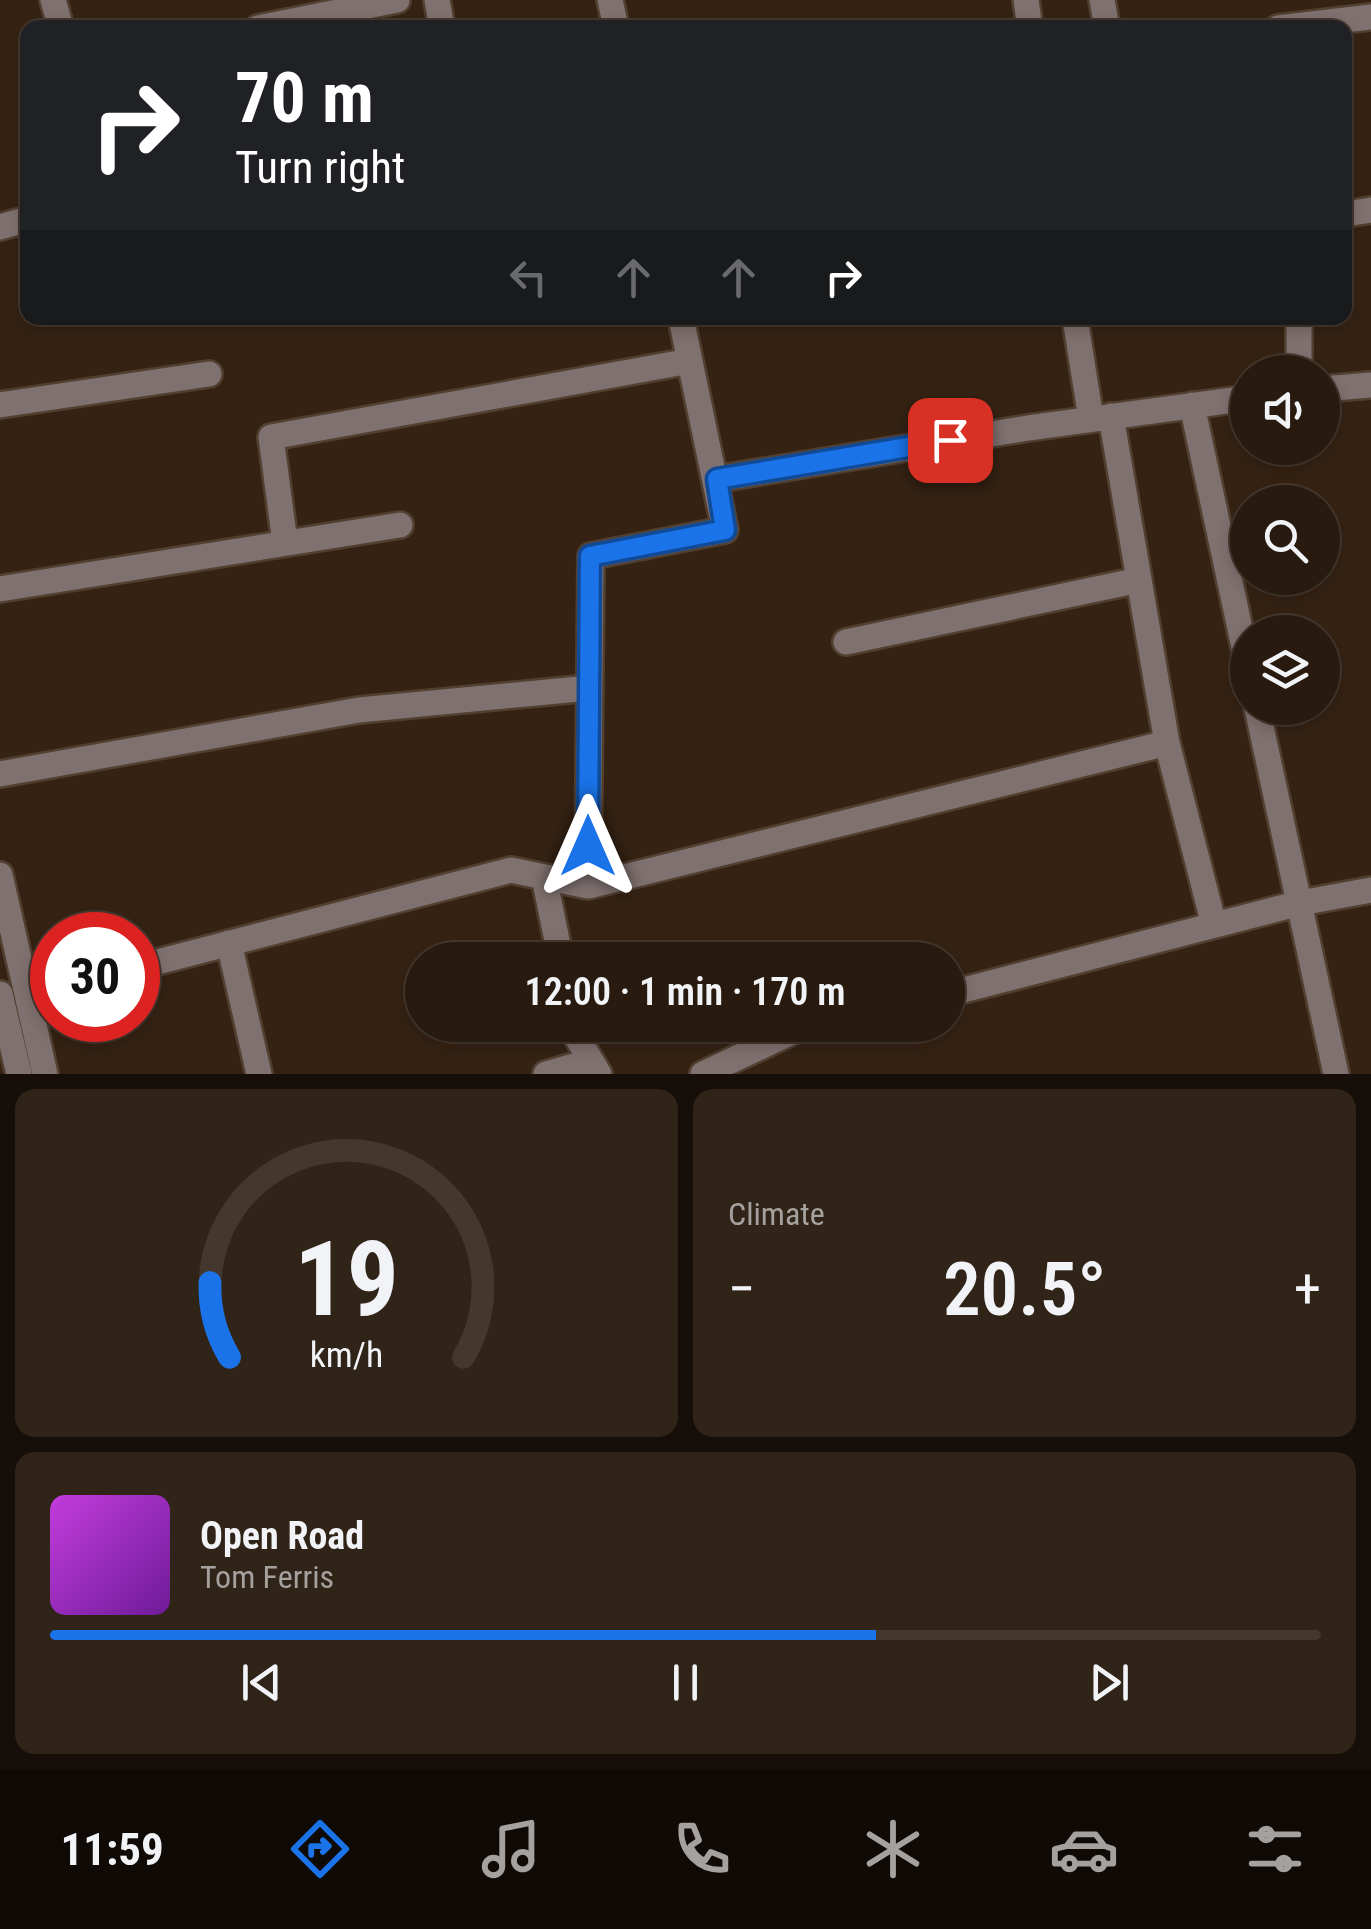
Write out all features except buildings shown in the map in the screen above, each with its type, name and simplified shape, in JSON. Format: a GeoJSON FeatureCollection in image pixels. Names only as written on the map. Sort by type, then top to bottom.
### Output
{"type":"FeatureCollection","features":[{"type":"Feature","properties":{"kind":"street"},"geometry":{"type":"LineString","coordinates":[[336,20],[397,0]]}},
{"type":"Feature","properties":{"kind":"street"},"geometry":{"type":"LineString","coordinates":[[1340,20],[1371,16]]}},
{"type":"Feature","properties":{"kind":"street"},"geometry":{"type":"LineString","coordinates":[[588,886],[590,556],[725,530],[682,325]]}},
{"type":"Feature","properties":{"kind":"street"},"geometry":{"type":"LineString","coordinates":[[1077,325],[1139,580],[1166,744],[1214,925]]}},
{"type":"Feature","properties":{"kind":"street"},"geometry":{"type":"LineString","coordinates":[[1299,325],[1299,355]]}},
{"type":"Feature","properties":{"kind":"street"},"geometry":{"type":"LineString","coordinates":[[285,543],[270,436],[690,361]]}},
{"type":"Feature","properties":{"kind":"street"},"geometry":{"type":"LineString","coordinates":[[0,405],[209,374]]}},
{"type":"Feature","properties":{"kind":"street"},"geometry":{"type":"LineString","coordinates":[[1340,388],[1371,385]]}},
{"type":"Feature","properties":{"kind":"street"},"geometry":{"type":"LineString","coordinates":[[717,479],[1230,400]]}},
{"type":"Feature","properties":{"kind":"street"},"geometry":{"type":"LineString","coordinates":[[1192,405],[1237,615]]}},
{"type":"Feature","properties":{"kind":"street"},"geometry":{"type":"LineString","coordinates":[[0,589],[400,525]]}},
{"type":"Feature","properties":{"kind":"street"},"geometry":{"type":"LineString","coordinates":[[846,642],[1139,580]]}},
{"type":"Feature","properties":{"kind":"street"},"geometry":{"type":"LineString","coordinates":[[0,774],[360,710],[590,688]]}},
{"type":"Feature","properties":{"kind":"street"},"geometry":{"type":"LineString","coordinates":[[1260,725],[1336,1074]]}},
{"type":"Feature","properties":{"kind":"street"},"geometry":{"type":"LineString","coordinates":[[160,961],[510,870],[588,886],[1166,744]]}},
{"type":"Feature","properties":{"kind":"street"},"geometry":{"type":"LineString","coordinates":[[0,875],[20,995],[45,1074]]}},
{"type":"Feature","properties":{"kind":"street"},"geometry":{"type":"LineString","coordinates":[[544,877],[557,942]]}},
{"type":"Feature","properties":{"kind":"street"},"geometry":{"type":"LineString","coordinates":[[965,990],[1300,902],[1371,890]]}},
{"type":"Feature","properties":{"kind":"street"},"geometry":{"type":"LineString","coordinates":[[229,943],[259,1074]]}},
{"type":"Feature","properties":{"kind":"street"},"geometry":{"type":"LineString","coordinates":[[19,1074],[20,995]]}},
{"type":"Feature","properties":{"kind":"street"},"geometry":{"type":"LineString","coordinates":[[546,1074],[595,1068],[582,1042]]}},
{"type":"Feature","properties":{"kind":"street"},"geometry":{"type":"LineString","coordinates":[[703,1074],[771,1042]]}},
{"type":"Feature","properties":{"kind":"route"},"geometry":{"type":"LineString","coordinates":[[588,846],[590,556],[725,530],[717,479],[950,440]]}}]}
